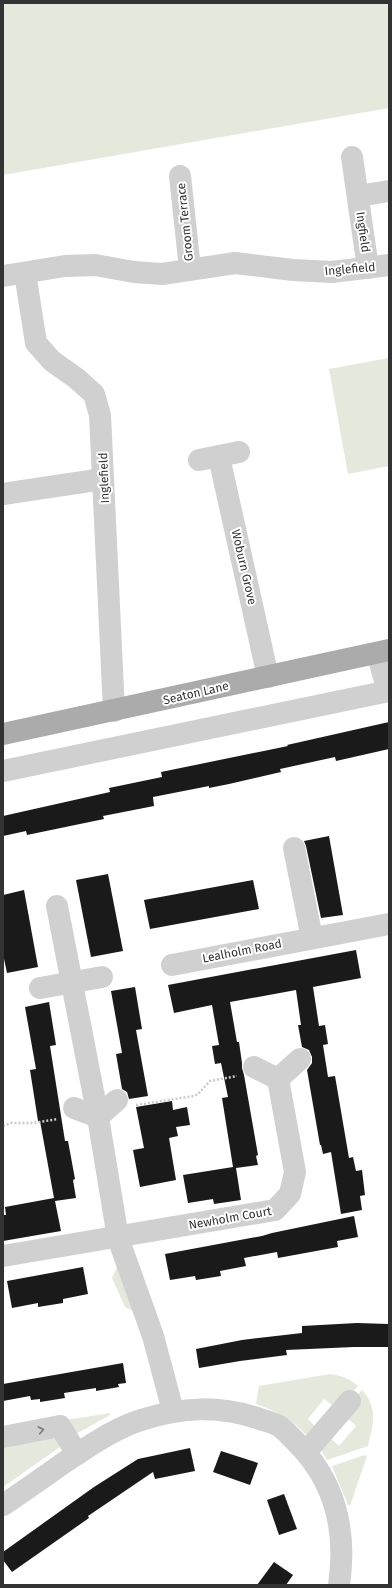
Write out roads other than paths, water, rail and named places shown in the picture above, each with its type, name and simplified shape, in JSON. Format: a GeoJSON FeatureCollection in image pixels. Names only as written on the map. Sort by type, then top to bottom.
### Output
{"type":"FeatureCollection","features":[{"type":"Feature","properties":{"kind":"main road","name":"Seaton Lane"},"geometry":{"type":"LineString","coordinates":[[3,734],[114,711],[383,651]]}},
{"type":"Feature","properties":{"kind":"street","name":"Ingfield"},"geometry":{"type":"LineString","coordinates":[[352,157],[368,268]]}},
{"type":"Feature","properties":{"kind":"street","name":"Groom Terrace"},"geometry":{"type":"LineString","coordinates":[[180,176],[190,269]]}},
{"type":"Feature","properties":{"kind":"street","name":"Ingfield"},"geometry":{"type":"LineString","coordinates":[[358,196],[389,191]]}},
{"type":"Feature","properties":{"kind":"street","name":"Inglefield"},"geometry":{"type":"LineString","coordinates":[[3,276],[25,274],[65,266],[95,265],[134,272],[162,274],[235,263],[293,270],[332,272],[389,265]]}},
{"type":"Feature","properties":{"kind":"street","name":"Inglefield"},"geometry":{"type":"LineString","coordinates":[[25,274],[36,343],[52,361],[76,378],[94,394],[100,414],[114,711]]}},
{"type":"Feature","properties":{"kind":"street","name":"Woburn Grove"},"geometry":{"type":"LineString","coordinates":[[219,456],[268,677]]}},
{"type":"Feature","properties":{"kind":"street"},"geometry":{"type":"LineString","coordinates":[[3,494],[103,479]]}},
{"type":"Feature","properties":{"kind":"street"},"geometry":{"type":"LineString","coordinates":[[3,771],[389,691],[383,651]]}},
{"type":"Feature","properties":{"kind":"street"},"geometry":{"type":"LineString","coordinates":[[294,848],[312,938]]}},
{"type":"Feature","properties":{"kind":"street"},"geometry":{"type":"LineString","coordinates":[[57,906],[98,1117],[118,1238],[153,1336],[173,1411]]}},
{"type":"Feature","properties":{"kind":"street","name":"Lealholm Road"},"geometry":{"type":"LineString","coordinates":[[172,965],[389,924]]}},
{"type":"Feature","properties":{"kind":"street"},"geometry":{"type":"LineString","coordinates":[[40,988],[102,977]]}},
{"type":"Feature","properties":{"kind":"street"},"geometry":{"type":"LineString","coordinates":[[246,1072],[278,1079],[300,1059]]}},
{"type":"Feature","properties":{"kind":"street","name":"Newholm Court"},"geometry":{"type":"LineString","coordinates":[[3,1256],[118,1238],[275,1210],[290,1194],[294,1172],[278,1079]]}},
{"type":"Feature","properties":{"kind":"street"},"geometry":{"type":"LineString","coordinates":[[67,1113],[98,1117],[126,1103]]}},
{"type":"Feature","properties":{"kind":"street"},"geometry":{"type":"LineString","coordinates":[[306,1452],[350,1401]]}},
{"type":"Feature","properties":{"kind":"street"},"geometry":{"type":"LineString","coordinates":[[3,1505],[112,1431],[141,1420],[173,1411],[206,1408],[247,1415],[279,1426],[306,1452],[323,1477],[336,1509],[340,1530],[342,1563],[339,1585]]}},
{"type":"Feature","properties":{"kind":"street"},"geometry":{"type":"LineString","coordinates":[[3,1437],[60,1426],[78,1454]]}}]}
